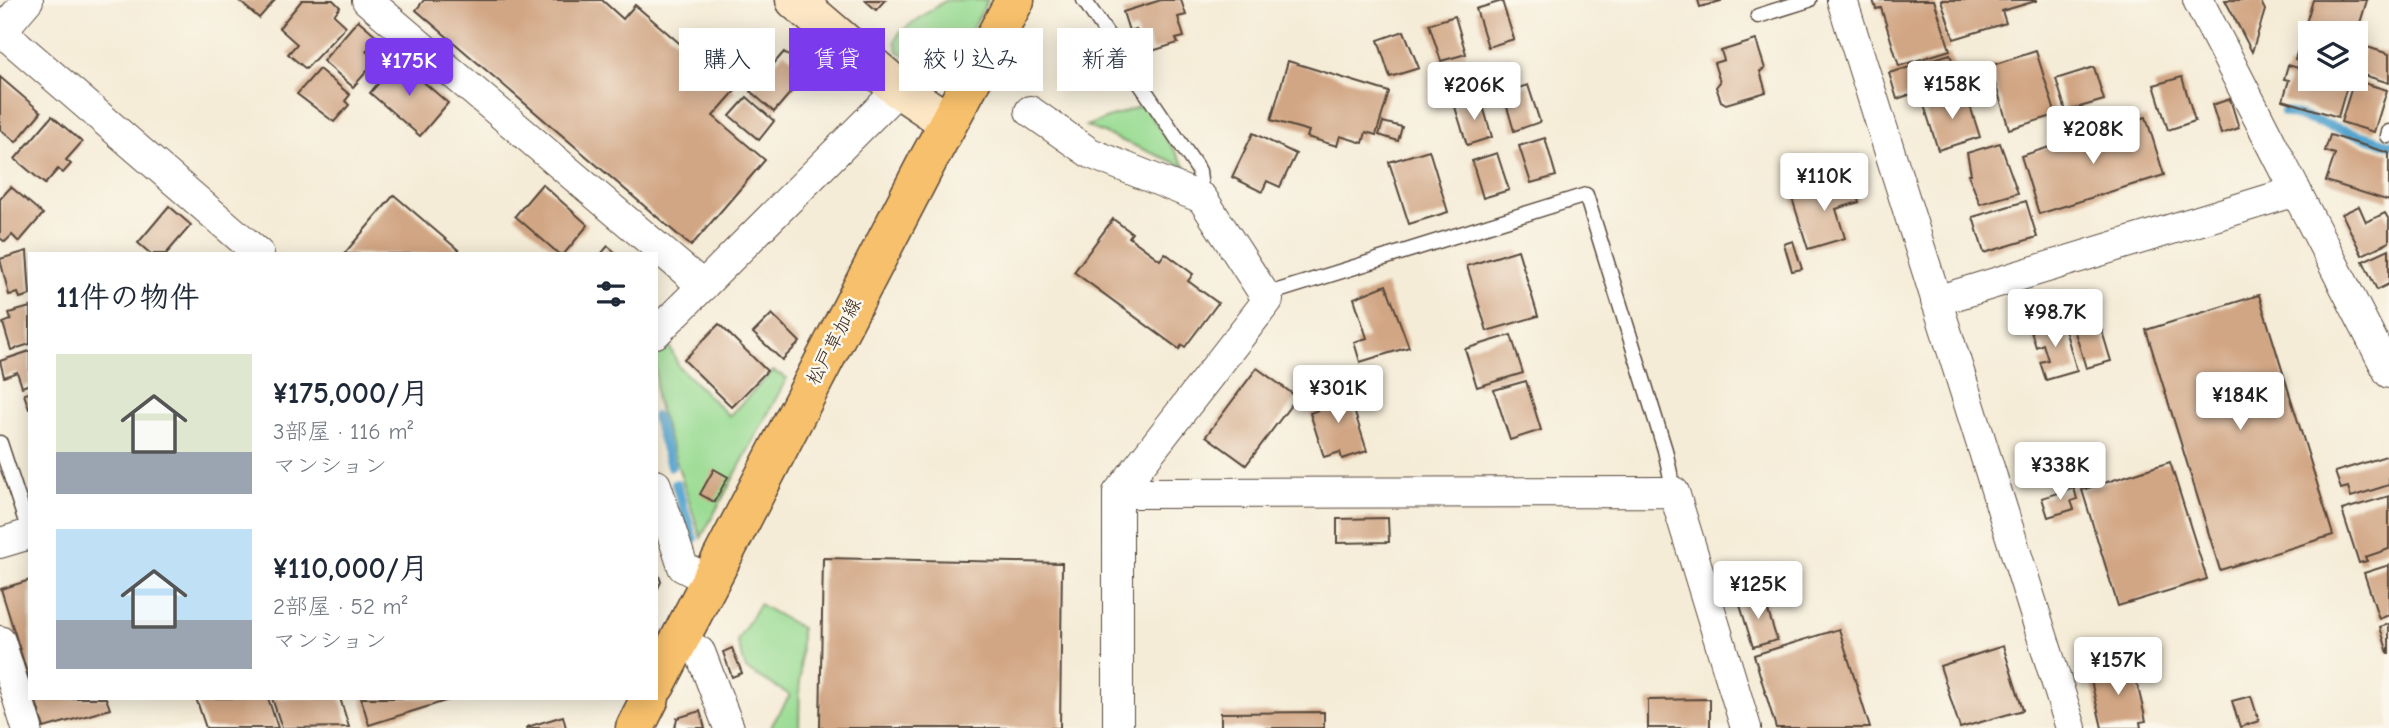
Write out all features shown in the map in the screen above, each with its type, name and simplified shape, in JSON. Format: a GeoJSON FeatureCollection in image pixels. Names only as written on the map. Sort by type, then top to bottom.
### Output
{"type":"FeatureCollection","features":[{"type":"Feature","properties":{"kind":"main road","name":"松戸草加線"},"geometry":{"type":"LineString","coordinates":[[658,681],[948,122],[1015,0]]}},
{"type":"Feature","properties":{"kind":"main road"},"geometry":{"type":"LineString","coordinates":[[635,728],[649,700]]}},
{"type":"Feature","properties":{"kind":"street"},"geometry":{"type":"LineString","coordinates":[[29,0],[0,32],[257,252]]}},
{"type":"Feature","properties":{"kind":"street"},"geometry":{"type":"LineString","coordinates":[[367,0],[702,285]]}},
{"type":"Feature","properties":{"kind":"street"},"geometry":{"type":"LineString","coordinates":[[658,331],[899,89],[795,0]]}},
{"type":"Feature","properties":{"kind":"street"},"geometry":{"type":"LineString","coordinates":[[1842,0],[2071,728]]}},
{"type":"Feature","properties":{"kind":"street"},"geometry":{"type":"LineString","coordinates":[[2198,0],[2389,373]]}},
{"type":"Feature","properties":{"kind":"street"},"geometry":{"type":"LineString","coordinates":[[902,91],[948,122]]}},
{"type":"Feature","properties":{"kind":"street"},"geometry":{"type":"LineString","coordinates":[[1030,111],[1090,153],[1202,198],[1268,300],[1118,494],[1118,728]]}},
{"type":"Feature","properties":{"kind":"street"},"geometry":{"type":"LineString","coordinates":[[1936,302],[2296,191]]}},
{"type":"Feature","properties":{"kind":"street"},"geometry":{"type":"LineString","coordinates":[[658,491],[683,567],[709,580]]}},
{"type":"Feature","properties":{"kind":"street"},"geometry":{"type":"LineString","coordinates":[[1118,494],[1674,492],[1746,728]]}},
{"type":"Feature","properties":{"kind":"street"},"geometry":{"type":"LineString","coordinates":[[0,543],[28,535]]}},
{"type":"Feature","properties":{"kind":"street"},"geometry":{"type":"LineString","coordinates":[[678,639],[701,652],[729,728]]}},
{"type":"Feature","properties":{"kind":"street"},"geometry":{"type":"LineString","coordinates":[[0,641],[27,728]]}},
{"type":"Feature","properties":{"kind":"lane"},"geometry":{"type":"LineString","coordinates":[[1084,0],[1199,171],[1202,198]]}},
{"type":"Feature","properties":{"kind":"lane"},"geometry":{"type":"LineString","coordinates":[[1758,16],[1809,0]]}},
{"type":"Feature","properties":{"kind":"lane"},"geometry":{"type":"LineString","coordinates":[[1265,295],[1586,195],[1665,450],[1674,492]]}},
{"type":"Feature","properties":{"kind":"lane"},"geometry":{"type":"LineString","coordinates":[[0,443],[28,528]]}},
{"type":"Feature","properties":{"kind":"green space"},"geometry":{"type":"Polygon","coordinates":[[[946,0],[988,0],[973,28],[906,28],[946,0]]]}},
{"type":"Feature","properties":{"kind":"green space"},"geometry":{"type":"Polygon","coordinates":[[[899,34],[899,52],[898,51],[895,41],[899,34]]]}},
{"type":"Feature","properties":{"kind":"green space"},"geometry":{"type":"Polygon","coordinates":[[[1143,105],[1186,167],[1086,126],[1143,105]]]}},
{"type":"Feature","properties":{"kind":"green space"},"geometry":{"type":"Polygon","coordinates":[[[670,347],[679,367],[729,416],[773,371],[787,378],[701,538],[658,405],[658,351],[670,347]]]}},
{"type":"Feature","properties":{"kind":"green space"},"geometry":{"type":"Polygon","coordinates":[[[759,604],[801,628],[799,728],[770,728],[790,695],[746,669],[737,641],[759,604]]]}},
{"type":"Feature","properties":{"kind":"building"},"geometry":{"type":"Polygon","coordinates":[[[238,0],[275,0],[259,18],[238,0]]]}},
{"type":"Feature","properties":{"kind":"building"},"geometry":{"type":"Polygon","coordinates":[[[302,0],[333,0],[340,7],[334,15],[346,26],[306,69],[288,54],[297,44],[279,28],[302,0]]]}},
{"type":"Feature","properties":{"kind":"building"},"geometry":{"type":"Polygon","coordinates":[[[424,0],[602,0],[623,19],[635,5],[679,43],[679,91],[735,91],[713,116],[765,160],[691,246],[416,10],[424,0]]]}},
{"type":"Feature","properties":{"kind":"building"},"geometry":{"type":"Polygon","coordinates":[[[865,0],[885,0],[876,10],[865,0]]]}},
{"type":"Feature","properties":{"kind":"building"},"geometry":{"type":"Polygon","coordinates":[[[1161,0],[1181,0],[1186,15],[1178,17],[1184,37],[1176,39],[1178,43],[1153,51],[1153,28],[1128,28],[1123,12],[1161,0]]]}},
{"type":"Feature","properties":{"kind":"building"},"geometry":{"type":"Polygon","coordinates":[[[1698,0],[1721,0],[1721,1],[1700,7],[1698,0]]]}},
{"type":"Feature","properties":{"kind":"building"},"geometry":{"type":"Polygon","coordinates":[[[1873,0],[1934,0],[1950,50],[1899,66],[1881,8],[1876,9],[1873,0]]]}},
{"type":"Feature","properties":{"kind":"building"},"geometry":{"type":"Polygon","coordinates":[[[1941,0],[2036,1],[2002,11],[2006,23],[1954,39],[1941,0]]]}},
{"type":"Feature","properties":{"kind":"building"},"geometry":{"type":"Polygon","coordinates":[[[2225,0],[2260,0],[2265,10],[2252,52],[2225,0]]]}},
{"type":"Feature","properties":{"kind":"building"},"geometry":{"type":"Polygon","coordinates":[[[2313,0],[2367,0],[2361,21],[2307,21],[2313,0]]]}},
{"type":"Feature","properties":{"kind":"building"},"geometry":{"type":"Polygon","coordinates":[[[1502,1],[1514,39],[1488,47],[1476,9],[1502,1]]]}},
{"type":"Feature","properties":{"kind":"building"},"geometry":{"type":"Polygon","coordinates":[[[1455,16],[1466,54],[1441,61],[1429,24],[1455,16]]]}},
{"type":"Feature","properties":{"kind":"building"},"geometry":{"type":"Polygon","coordinates":[[[358,20],[378,37],[366,51],[376,61],[353,87],[323,61],[358,20]]]}},
{"type":"Feature","properties":{"kind":"building"},"geometry":{"type":"Polygon","coordinates":[[[1404,31],[1419,68],[1390,77],[1378,40],[1404,31]]]}},
{"type":"Feature","properties":{"kind":"building"},"geometry":{"type":"Polygon","coordinates":[[[1756,40],[1765,69],[1760,71],[1766,92],[1726,104],[1721,101],[1716,87],[1720,82],[1714,63],[1724,60],[1721,51],[1756,40]]]}},
{"type":"Feature","properties":{"kind":"building"},"geometry":{"type":"Polygon","coordinates":[[[2368,47],[2389,54],[2389,83],[2368,76],[2368,47]]]}},
{"type":"Feature","properties":{"kind":"building"},"geometry":{"type":"Polygon","coordinates":[[[2036,51],[2056,115],[2009,129],[1990,66],[2036,51]]]}},
{"type":"Feature","properties":{"kind":"building"},"geometry":{"type":"Polygon","coordinates":[[[784,52],[789,56],[789,91],[792,91],[774,112],[750,91],[775,91],[775,62],[784,52]]]}},
{"type":"Feature","properties":{"kind":"building"},"geometry":{"type":"Polygon","coordinates":[[[1950,54],[1958,79],[1925,89],[1918,64],[1950,54]]]}},
{"type":"Feature","properties":{"kind":"building"},"geometry":{"type":"Polygon","coordinates":[[[398,60],[448,103],[420,136],[370,93],[398,60]]]}},
{"type":"Feature","properties":{"kind":"building"},"geometry":{"type":"Polygon","coordinates":[[[1288,61],[1389,92],[1376,135],[1366,132],[1363,143],[1340,136],[1337,146],[1307,137],[1309,131],[1271,120],[1288,61]]]}},
{"type":"Feature","properties":{"kind":"building"},"geometry":{"type":"Polygon","coordinates":[[[2288,65],[2298,68],[2298,91],[2346,91],[2338,117],[2283,100],[2289,80],[2284,79],[2288,65]]]}},
{"type":"Feature","properties":{"kind":"building"},"geometry":{"type":"Polygon","coordinates":[[[1910,67],[1918,92],[1897,99],[1889,73],[1910,67]]]}},
{"type":"Feature","properties":{"kind":"building"},"geometry":{"type":"Polygon","coordinates":[[[2094,67],[2104,100],[2066,111],[2056,79],[2094,67]]]}},
{"type":"Feature","properties":{"kind":"building"},"geometry":{"type":"Polygon","coordinates":[[[319,69],[350,95],[345,101],[349,105],[334,122],[297,94],[319,69]]]}},
{"type":"Feature","properties":{"kind":"building"},"geometry":{"type":"Polygon","coordinates":[[[0,77],[41,112],[16,142],[0,129],[0,77]]]}},
{"type":"Feature","properties":{"kind":"building"},"geometry":{"type":"Polygon","coordinates":[[[2182,77],[2195,121],[2168,130],[2154,85],[2182,77]]]}},
{"type":"Feature","properties":{"kind":"building"},"geometry":{"type":"Polygon","coordinates":[[[2368,84],[2387,90],[2374,132],[2341,122],[2351,91],[2368,91],[2368,84]]]}},
{"type":"Feature","properties":{"kind":"building"},"geometry":{"type":"Polygon","coordinates":[[[1528,85],[1540,122],[1514,131],[1503,93],[1528,85]]]}},
{"type":"Feature","properties":{"kind":"building"},"geometry":{"type":"Polygon","coordinates":[[[1966,93],[1980,137],[1938,150],[1924,105],[1966,93]]]}},
{"type":"Feature","properties":{"kind":"building"},"geometry":{"type":"Polygon","coordinates":[[[747,97],[774,121],[759,140],[730,116],[747,97]]]}},
{"type":"Feature","properties":{"kind":"building"},"geometry":{"type":"Polygon","coordinates":[[[1481,99],[1492,137],[1467,145],[1455,107],[1481,99]]]}},
{"type":"Feature","properties":{"kind":"building"},"geometry":{"type":"Polygon","coordinates":[[[2230,99],[2239,128],[2221,134],[2212,105],[2230,99]]]}},
{"type":"Feature","properties":{"kind":"building"},"geometry":{"type":"Polygon","coordinates":[[[52,116],[82,142],[66,160],[71,164],[63,173],[58,169],[45,184],[15,159],[52,116]]]}},
{"type":"Feature","properties":{"kind":"building"},"geometry":{"type":"Polygon","coordinates":[[[2146,117],[2164,175],[2039,214],[2021,156],[2146,117]]]}},
{"type":"Feature","properties":{"kind":"building"},"geometry":{"type":"Polygon","coordinates":[[[1383,122],[1402,127],[1398,141],[1379,135],[1383,122]]]}},
{"type":"Feature","properties":{"kind":"building"},"geometry":{"type":"Polygon","coordinates":[[[1253,133],[1296,154],[1280,187],[1267,181],[1262,192],[1232,177],[1253,133]]]}},
{"type":"Feature","properties":{"kind":"building"},"geometry":{"type":"Polygon","coordinates":[[[2330,135],[2389,153],[2389,201],[2326,181],[2335,154],[2325,151],[2330,135]]]}},
{"type":"Feature","properties":{"kind":"building"},"geometry":{"type":"Polygon","coordinates":[[[1545,138],[1556,176],[1531,183],[1519,146],[1545,138]]]}},
{"type":"Feature","properties":{"kind":"building"},"geometry":{"type":"Polygon","coordinates":[[[2000,143],[2018,193],[1980,204],[1968,174],[1971,174],[1967,153],[2000,143]]]}},
{"type":"Feature","properties":{"kind":"building"},"geometry":{"type":"Polygon","coordinates":[[[1429,150],[1448,212],[1409,224],[1389,162],[1429,150]]]}},
{"type":"Feature","properties":{"kind":"building"},"geometry":{"type":"Polygon","coordinates":[[[1497,153],[1509,190],[1483,198],[1472,161],[1497,153]]]}},
{"type":"Feature","properties":{"kind":"building"},"geometry":{"type":"Polygon","coordinates":[[[1852,180],[1859,202],[1836,209],[1845,238],[1808,249],[1792,198],[1852,180]]]}},
{"type":"Feature","properties":{"kind":"building"},"geometry":{"type":"Polygon","coordinates":[[[542,184],[588,225],[566,252],[557,252],[515,216],[542,184]]]}},
{"type":"Feature","properties":{"kind":"building"},"geometry":{"type":"Polygon","coordinates":[[[11,187],[43,214],[19,242],[12,235],[5,242],[0,238],[0,199],[11,187]]]}},
{"type":"Feature","properties":{"kind":"building"},"geometry":{"type":"Polygon","coordinates":[[[394,195],[461,252],[346,252],[394,195]]]}},
{"type":"Feature","properties":{"kind":"building"},"geometry":{"type":"Polygon","coordinates":[[[2026,201],[2037,237],[1984,253],[1973,217],[2026,201]]]}},
{"type":"Feature","properties":{"kind":"building"},"geometry":{"type":"Polygon","coordinates":[[[169,206],[191,225],[168,252],[149,252],[138,243],[169,206]]]}},
{"type":"Feature","properties":{"kind":"building"},"geometry":{"type":"Polygon","coordinates":[[[2359,206],[2366,222],[2385,213],[2389,220],[2389,242],[2362,255],[2342,214],[2359,206]]]}},
{"type":"Feature","properties":{"kind":"building"},"geometry":{"type":"Polygon","coordinates":[[[1113,219],[1132,233],[1129,237],[1160,260],[1165,253],[1193,274],[1188,281],[1218,303],[1185,347],[1182,345],[1179,349],[1074,272],[1113,219]]]}},
{"type":"Feature","properties":{"kind":"building"},"geometry":{"type":"Polygon","coordinates":[[[1793,241],[1802,269],[1792,271],[1784,244],[1793,241]]]}},
{"type":"Feature","properties":{"kind":"building"},"geometry":{"type":"Polygon","coordinates":[[[608,246],[615,252],[603,252],[608,246]]]}},
{"type":"Feature","properties":{"kind":"building"},"geometry":{"type":"Polygon","coordinates":[[[2389,249],[2389,284],[2377,290],[2363,261],[2389,249]]]}},
{"type":"Feature","properties":{"kind":"building"},"geometry":{"type":"Polygon","coordinates":[[[1518,250],[1538,316],[1487,331],[1467,266],[1518,250]]]}},
{"type":"Feature","properties":{"kind":"building"},"geometry":{"type":"Polygon","coordinates":[[[27,251],[28,296],[20,298],[18,293],[9,295],[0,259],[27,251]]]}},
{"type":"Feature","properties":{"kind":"building"},"geometry":{"type":"Polygon","coordinates":[[[1386,285],[1409,347],[1360,362],[1354,342],[1367,338],[1354,298],[1386,285]]]}},
{"type":"Feature","properties":{"kind":"building"},"geometry":{"type":"Polygon","coordinates":[[[2259,295],[2333,535],[2220,570],[2146,330],[2259,295]]]}},
{"type":"Feature","properties":{"kind":"building"},"geometry":{"type":"Polygon","coordinates":[[[28,308],[28,345],[11,350],[3,323],[11,320],[9,313],[28,308]]]}},
{"type":"Feature","properties":{"kind":"building"},"geometry":{"type":"Polygon","coordinates":[[[2095,308],[2111,361],[2086,368],[2070,316],[2095,308]]]}},
{"type":"Feature","properties":{"kind":"building"},"geometry":{"type":"Polygon","coordinates":[[[772,314],[800,342],[782,360],[753,333],[772,314]]]}},
{"type":"Feature","properties":{"kind":"building"},"geometry":{"type":"Polygon","coordinates":[[[2062,319],[2077,371],[2046,380],[2040,362],[2048,360],[2043,344],[2036,347],[2030,328],[2062,319]]]}},
{"type":"Feature","properties":{"kind":"building"},"geometry":{"type":"Polygon","coordinates":[[[719,324],[767,371],[732,407],[684,360],[719,324]]]}},
{"type":"Feature","properties":{"kind":"building"},"geometry":{"type":"Polygon","coordinates":[[[1511,335],[1523,373],[1477,387],[1465,349],[1511,335]]]}},
{"type":"Feature","properties":{"kind":"building"},"geometry":{"type":"Polygon","coordinates":[[[28,352],[28,385],[22,387],[17,372],[4,377],[0,361],[28,352]]]}},
{"type":"Feature","properties":{"kind":"building"},"geometry":{"type":"Polygon","coordinates":[[[1257,368],[1297,397],[1246,465],[1206,436],[1257,368]]]}},
{"type":"Feature","properties":{"kind":"building"},"geometry":{"type":"Polygon","coordinates":[[[1526,381],[1541,430],[1510,440],[1494,390],[1526,381]]]}},
{"type":"Feature","properties":{"kind":"building"},"geometry":{"type":"Polygon","coordinates":[[[1346,385],[1367,451],[1342,459],[1340,452],[1324,457],[1310,413],[1326,407],[1322,393],[1346,385]]]}},
{"type":"Feature","properties":{"kind":"building"},"geometry":{"type":"Polygon","coordinates":[[[2389,455],[2389,485],[2351,497],[2348,487],[2341,489],[2335,472],[2389,455]]]}},
{"type":"Feature","properties":{"kind":"building"},"geometry":{"type":"Polygon","coordinates":[[[2170,462],[2207,579],[2118,606],[2082,490],[2170,462]]]}},
{"type":"Feature","properties":{"kind":"building"},"geometry":{"type":"Polygon","coordinates":[[[714,469],[728,477],[714,502],[700,494],[714,469]]]}},
{"type":"Feature","properties":{"kind":"building"},"geometry":{"type":"Polygon","coordinates":[[[2074,488],[2077,499],[2071,501],[2074,509],[2048,517],[2042,498],[2074,488]]]}},
{"type":"Feature","properties":{"kind":"building"},"geometry":{"type":"Polygon","coordinates":[[[2389,496],[2389,549],[2365,557],[2367,561],[2359,563],[2342,510],[2389,496]]]}},
{"type":"Feature","properties":{"kind":"building"},"geometry":{"type":"Polygon","coordinates":[[[1388,518],[1389,542],[1337,543],[1337,519],[1388,518]]]}},
{"type":"Feature","properties":{"kind":"building"},"geometry":{"type":"Polygon","coordinates":[[[823,558],[1062,563],[1060,728],[820,728],[823,558]]]}},
{"type":"Feature","properties":{"kind":"building"},"geometry":{"type":"Polygon","coordinates":[[[2389,565],[2389,615],[2379,619],[2364,573],[2389,565]]]}},
{"type":"Feature","properties":{"kind":"building"},"geometry":{"type":"Polygon","coordinates":[[[28,581],[28,676],[1,589],[28,581]]]}},
{"type":"Feature","properties":{"kind":"building"},"geometry":{"type":"Polygon","coordinates":[[[1763,595],[1777,640],[1753,647],[1739,602],[1763,595]]]}},
{"type":"Feature","properties":{"kind":"building"},"geometry":{"type":"Polygon","coordinates":[[[2389,624],[2389,653],[2388,653],[2380,627],[2389,624]]]}},
{"type":"Feature","properties":{"kind":"building"},"geometry":{"type":"Polygon","coordinates":[[[1839,629],[1870,728],[1776,728],[1754,655],[1839,629]]]}},
{"type":"Feature","properties":{"kind":"building"},"geometry":{"type":"Polygon","coordinates":[[[2003,646],[2023,710],[1960,728],[1940,666],[2003,646]]]}},
{"type":"Feature","properties":{"kind":"building"},"geometry":{"type":"Polygon","coordinates":[[[732,648],[742,673],[732,677],[723,652],[732,648]]]}},
{"type":"Feature","properties":{"kind":"building"},"geometry":{"type":"Polygon","coordinates":[[[2132,662],[2146,721],[2140,722],[2141,728],[2102,728],[2089,672],[2132,662]]]}},
{"type":"Feature","properties":{"kind":"building"},"geometry":{"type":"Polygon","coordinates":[[[2251,696],[2259,721],[2240,727],[2232,701],[2251,696]]]}},
{"type":"Feature","properties":{"kind":"building"},"geometry":{"type":"Polygon","coordinates":[[[1710,699],[1710,728],[1648,728],[1648,700],[1710,699]]]}},
{"type":"Feature","properties":{"kind":"building"},"geometry":{"type":"Polygon","coordinates":[[[36,700],[107,700],[110,709],[44,728],[36,700]]]}},
{"type":"Feature","properties":{"kind":"building"},"geometry":{"type":"Polygon","coordinates":[[[197,700],[269,700],[278,728],[206,728],[197,700]]]}},
{"type":"Feature","properties":{"kind":"building"},"geometry":{"type":"Polygon","coordinates":[[[273,700],[341,700],[349,727],[282,728],[273,700]]]}},
{"type":"Feature","properties":{"kind":"building"},"geometry":{"type":"Polygon","coordinates":[[[362,700],[449,700],[369,725],[362,700]]]}},
{"type":"Feature","properties":{"kind":"building"},"geometry":{"type":"Polygon","coordinates":[[[700,711],[705,728],[675,728],[677,718],[700,711]]]}},
{"type":"Feature","properties":{"kind":"building"},"geometry":{"type":"Polygon","coordinates":[[[1324,712],[1324,728],[1221,728],[1221,713],[1324,712]]]}},
{"type":"Feature","properties":{"kind":"building"},"geometry":{"type":"Polygon","coordinates":[[[563,716],[566,728],[527,728],[527,727],[563,716]]]}},
{"type":"Feature","properties":{"kind":"waterway"},"geometry":{"type":"LineString","coordinates":[[2285,112],[2389,144]]}},
{"type":"Feature","properties":{"kind":"waterway"},"geometry":{"type":"LineString","coordinates":[[658,424],[671,466]]}},
{"type":"Feature","properties":{"kind":"waterway"},"geometry":{"type":"LineString","coordinates":[[676,484],[693,539]]}}]}
